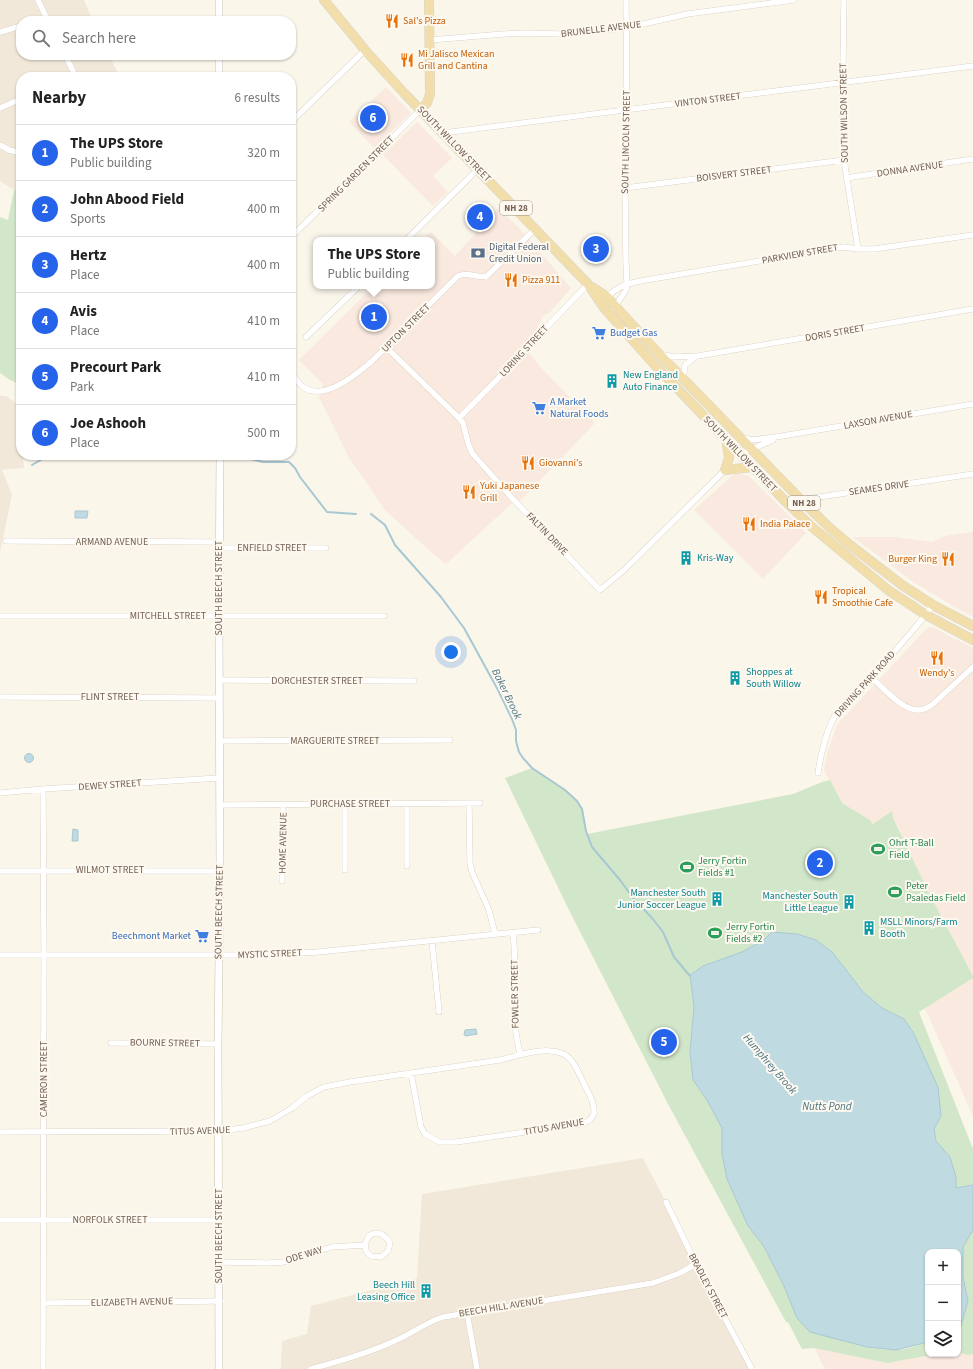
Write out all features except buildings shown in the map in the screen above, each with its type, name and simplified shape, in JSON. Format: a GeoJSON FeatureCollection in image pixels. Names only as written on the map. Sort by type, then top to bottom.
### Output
{"type":"FeatureCollection","features":[{"type":"Feature","properties":{"kind":"main road","name":"SOUTH WILLOW STREET"},"geometry":{"type":"LineString","coordinates":[[324,0],[365,50],[420,110],[588,284],[604,300],[616,306],[658,354],[801,500],[850,545],[902,585],[933,605],[973,626]]}},
{"type":"Feature","properties":{"kind":"main road"},"geometry":{"type":"LineString","coordinates":[[420,110],[427,103],[430,94],[429,0]]}},
{"type":"Feature","properties":{"kind":"main road","name":"SOUTH WILLOW STREET"},"geometry":{"type":"LineString","coordinates":[[604,300],[609,314],[653,363],[786,502],[812,527],[888,590],[926,615],[971,640]]}},
{"type":"Feature","properties":{"kind":"main road"},"geometry":{"type":"LineString","coordinates":[[726,439],[729,458],[725,470],[753,467]]}},
{"type":"Feature","properties":{"kind":"street"},"geometry":{"type":"LineString","coordinates":[[38,0],[46,16]]}},
{"type":"Feature","properties":{"kind":"street"},"geometry":{"type":"LineString","coordinates":[[219,0],[219,16]]}},
{"type":"Feature","properties":{"kind":"street","name":"SOUTH LINCOLN STREET"},"geometry":{"type":"LineString","coordinates":[[609,314],[626,290],[627,283],[625,188],[627,111],[626,0]]}},
{"type":"Feature","properties":{"kind":"street","name":"BRUNELLE AVENUE"},"geometry":{"type":"LineString","coordinates":[[430,40],[504,34],[559,34],[626,28],[687,14],[794,0]]}},
{"type":"Feature","properties":{"kind":"street","name":"SOUTH WILSON STREET"},"geometry":{"type":"LineString","coordinates":[[844,0],[842,130],[846,178],[858,249]]}},
{"type":"Feature","properties":{"kind":"street"},"geometry":{"type":"LineString","coordinates":[[0,32],[16,27]]}},
{"type":"Feature","properties":{"kind":"street"},"geometry":{"type":"LineString","coordinates":[[296,117],[365,50]]}},
{"type":"Feature","properties":{"kind":"street"},"geometry":{"type":"LineString","coordinates":[[67,60],[72,72]]}},
{"type":"Feature","properties":{"kind":"street"},"geometry":{"type":"LineString","coordinates":[[219,60],[219,72]]}},
{"type":"Feature","properties":{"kind":"street","name":"VINTON STREET"},"geometry":{"type":"LineString","coordinates":[[443,133],[627,111],[973,66]]}},
{"type":"Feature","properties":{"kind":"street"},"geometry":{"type":"LineString","coordinates":[[0,108],[16,101]]}},
{"type":"Feature","properties":{"kind":"street","name":"SPRING GARDEN STREET"},"geometry":{"type":"LineString","coordinates":[[296,232],[420,110]]}},
{"type":"Feature","properties":{"kind":"street"},"geometry":{"type":"LineString","coordinates":[[0,145],[16,152]]}},
{"type":"Feature","properties":{"kind":"street","name":"DONNA AVENUE"},"geometry":{"type":"LineString","coordinates":[[846,178],[973,159]]}},
{"type":"Feature","properties":{"kind":"street","name":"BOISVERT STREET"},"geometry":{"type":"LineString","coordinates":[[625,188],[844,160]]}},
{"type":"Feature","properties":{"kind":"street"},"geometry":{"type":"LineString","coordinates":[[409,237],[478,170]]}},
{"type":"Feature","properties":{"kind":"street","name":"UPTON STREET"},"geometry":{"type":"LineString","coordinates":[[296,380],[304,388],[317,392],[338,385],[356,374],[371,362],[458,276],[465,274],[481,278],[487,276],[535,228]]}},
{"type":"Feature","properties":{"kind":"street","name":"PARKVIEW STREET"},"geometry":{"type":"LineString","coordinates":[[627,283],[844,246],[858,249],[874,249],[973,235]]}},
{"type":"Feature","properties":{"kind":"street"},"geometry":{"type":"LineString","coordinates":[[604,300],[627,283]]}},
{"type":"Feature","properties":{"kind":"street","name":"LORING STREET"},"geometry":{"type":"LineString","coordinates":[[459,418],[534,342],[588,284]]}},
{"type":"Feature","properties":{"kind":"street"},"geometry":{"type":"LineString","coordinates":[[306,338],[356,289]]}},
{"type":"Feature","properties":{"kind":"street","name":"DORIS STREET"},"geometry":{"type":"LineString","coordinates":[[658,354],[673,357],[698,356],[973,309]]}},
{"type":"Feature","properties":{"kind":"street","name":"FALTIN DRIVE"},"geometry":{"type":"LineString","coordinates":[[386,347],[459,418],[472,453],[510,496],[600,590],[623,571],[725,470]]}},
{"type":"Feature","properties":{"kind":"street"},"geometry":{"type":"LineString","coordinates":[[683,379],[685,365],[698,356]]}},
{"type":"Feature","properties":{"kind":"street","name":"LAXSON AVENUE"},"geometry":{"type":"LineString","coordinates":[[739,437],[752,440],[782,436],[973,404]]}},
{"type":"Feature","properties":{"kind":"street","name":"LAXSON AVENUE"},"geometry":{"type":"LineString","coordinates":[[740,454],[760,444],[782,436]]}},
{"type":"Feature","properties":{"kind":"street","name":"SOUTH BEECH STREET"},"geometry":{"type":"LineString","coordinates":[[219,1369],[220,1262],[218,1044],[220,871],[220,460]]}},
{"type":"Feature","properties":{"kind":"street","name":"SEAMES DRIVE"},"geometry":{"type":"LineString","coordinates":[[786,502],[973,474]]}},
{"type":"Feature","properties":{"kind":"street","name":"ARMAND AVENUE"},"geometry":{"type":"LineString","coordinates":[[6,541],[219,545]]}},
{"type":"Feature","properties":{"kind":"street","name":"ENFIELD STREET"},"geometry":{"type":"LineString","coordinates":[[219,545],[326,548]]}},
{"type":"Feature","properties":{"kind":"street","name":"DRIVING PARK ROAD"},"geometry":{"type":"LineString","coordinates":[[818,773],[820,760],[833,719],[841,708],[884,663],[933,605]]}},
{"type":"Feature","properties":{"kind":"street","name":"MITCHELL STREET"},"geometry":{"type":"LineString","coordinates":[[0,616],[384,616]]}},
{"type":"Feature","properties":{"kind":"street"},"geometry":{"type":"LineString","coordinates":[[871,677],[904,705],[911,709],[919,710],[926,709],[933,704],[973,667]]}},
{"type":"Feature","properties":{"kind":"street","name":"DORCHESTER STREET"},"geometry":{"type":"LineString","coordinates":[[220,680],[414,680]]}},
{"type":"Feature","properties":{"kind":"street","name":"FLINT STREET"},"geometry":{"type":"LineString","coordinates":[[0,697],[219,698]]}},
{"type":"Feature","properties":{"kind":"street","name":"MARGUERITE STREET"},"geometry":{"type":"LineString","coordinates":[[219,741],[450,740]]}},
{"type":"Feature","properties":{"kind":"street","name":"DEWEY STREET"},"geometry":{"type":"LineString","coordinates":[[0,793],[219,778]]}},
{"type":"Feature","properties":{"kind":"street","name":"CAMERON STREET"},"geometry":{"type":"LineString","coordinates":[[43,789],[43,1369]]}},
{"type":"Feature","properties":{"kind":"street","name":"PURCHASE STREET"},"geometry":{"type":"LineString","coordinates":[[220,805],[480,803]]}},
{"type":"Feature","properties":{"kind":"street"},"geometry":{"type":"LineString","coordinates":[[345,804],[345,870]]}},
{"type":"Feature","properties":{"kind":"street"},"geometry":{"type":"LineString","coordinates":[[406,866],[407,804]]}},
{"type":"Feature","properties":{"kind":"street"},"geometry":{"type":"LineString","coordinates":[[469,804],[470,863],[472,872],[492,919],[495,934]]}},
{"type":"Feature","properties":{"kind":"street","name":"HOME AVENUE"},"geometry":{"type":"LineString","coordinates":[[282,881],[283,805]]}},
{"type":"Feature","properties":{"kind":"street","name":"WILMOT STREET"},"geometry":{"type":"LineString","coordinates":[[0,871],[220,871]]}},
{"type":"Feature","properties":{"kind":"street","name":"MYSTIC STREET"},"geometry":{"type":"LineString","coordinates":[[0,955],[276,955],[538,930]]}},
{"type":"Feature","properties":{"kind":"street","name":"FOWLER STREET"},"geometry":{"type":"LineString","coordinates":[[514,933],[514,1012],[520,1055]]}},
{"type":"Feature","properties":{"kind":"street"},"geometry":{"type":"LineString","coordinates":[[432,941],[439,1012]]}},
{"type":"Feature","properties":{"kind":"street","name":"BOURNE STREET"},"geometry":{"type":"LineString","coordinates":[[111,1043],[218,1044]]}},
{"type":"Feature","properties":{"kind":"street","name":"TITUS AVENUE"},"geometry":{"type":"LineString","coordinates":[[0,1132],[219,1131],[242,1128],[270,1121],[292,1108],[307,1096],[324,1087],[338,1084],[411,1073],[500,1060],[520,1055],[549,1051],[558,1051],[565,1054],[571,1060],[594,1106],[594,1114],[590,1120],[582,1124],[481,1139],[456,1142],[439,1142],[425,1134],[421,1127],[411,1073]]}},
{"type":"Feature","properties":{"kind":"street","name":"BRADLEY STREET"},"geometry":{"type":"LineString","coordinates":[[666,1202],[696,1264],[752,1369]]}},
{"type":"Feature","properties":{"kind":"street","name":"NORFOLK STREET"},"geometry":{"type":"LineString","coordinates":[[0,1220],[219,1220]]}},
{"type":"Feature","properties":{"kind":"street"},"geometry":{"type":"LineString","coordinates":[[379,1233],[385,1236],[390,1243],[388,1251],[382,1257],[371,1256],[366,1251],[365,1245],[366,1239],[371,1235],[379,1233]]}},
{"type":"Feature","properties":{"kind":"street","name":"ODE WAY"},"geometry":{"type":"LineString","coordinates":[[220,1262],[284,1262],[332,1247],[365,1245]]}},
{"type":"Feature","properties":{"kind":"street","name":"BEECH HILL AVENUE"},"geometry":{"type":"LineString","coordinates":[[311,1369],[338,1362],[386,1344],[443,1317],[653,1282],[680,1272],[696,1264]]}},
{"type":"Feature","properties":{"kind":"street","name":"ELIZABETH AVENUE"},"geometry":{"type":"LineString","coordinates":[[44,1303],[220,1300]]}},
{"type":"Feature","properties":{"kind":"street"},"geometry":{"type":"LineString","coordinates":[[467,1313],[476,1369]]}},
{"type":"Feature","properties":{"kind":"shaded area"},"geometry":{"type":"Polygon","coordinates":[[[0,0],[84,0],[91,16],[16,16],[16,60],[112,60],[118,72],[16,72],[16,190],[0,181],[0,0]]]}},
{"type":"Feature","properties":{"kind":"shaded area"},"geometry":{"type":"Polygon","coordinates":[[[386,87],[411,113],[374,148],[349,122],[386,87]]]}},
{"type":"Feature","properties":{"kind":"shaded area"},"geometry":{"type":"Polygon","coordinates":[[[417,122],[452,158],[433,176],[448,192],[433,206],[383,155],[417,122]]]}},
{"type":"Feature","properties":{"kind":"shaded area"},"geometry":{"type":"Polygon","coordinates":[[[498,208],[519,228],[571,288],[550,312],[543,316],[531,340],[530,354],[543,370],[595,423],[523,498],[510,505],[446,564],[385,510],[348,456],[319,398],[323,384],[299,360],[371,289],[435,289],[435,237],[425,237],[431,232],[455,256],[498,208]]]}},
{"type":"Feature","properties":{"kind":"shaded area"},"geometry":{"type":"Polygon","coordinates":[[[0,396],[6,396],[16,403],[16,460],[23,460],[24,468],[2,470],[12,495],[0,552],[0,396]]]}},
{"type":"Feature","properties":{"kind":"shaded area"},"geometry":{"type":"Polygon","coordinates":[[[738,473],[750,477],[806,533],[763,579],[694,510],[733,475],[738,473]]]}},
{"type":"Feature","properties":{"kind":"shaded area"},"geometry":{"type":"Polygon","coordinates":[[[973,532],[973,617],[915,583],[853,537],[896,537],[932,542],[945,536],[973,532]]]}},
{"type":"Feature","properties":{"kind":"shaded area"},"geometry":{"type":"Polygon","coordinates":[[[932,627],[973,648],[973,976],[929,893],[893,818],[892,811],[874,824],[842,803],[824,770],[827,754],[837,725],[927,628],[932,627]]]}},
{"type":"Feature","properties":{"kind":"shaded area"},"geometry":{"type":"Polygon","coordinates":[[[973,978],[973,1116],[925,1008],[973,978]]]}},
{"type":"Feature","properties":{"kind":"shaded area"},"geometry":{"type":"Polygon","coordinates":[[[643,1158],[752,1369],[281,1369],[282,1341],[307,1334],[311,1306],[417,1278],[422,1194],[643,1158]]]}},
{"type":"Feature","properties":{"kind":"shaded area"},"geometry":{"type":"Polygon","coordinates":[[[814,1348],[887,1363],[925,1356],[961,1357],[961,1353],[968,1355],[973,1354],[973,1369],[825,1369],[814,1348]]]}},
{"type":"Feature","properties":{"kind":"green space"},"geometry":{"type":"Polygon","coordinates":[[[14,190],[16,190],[16,383],[0,373],[0,217],[8,220],[14,190]]]}},
{"type":"Feature","properties":{"kind":"green space"},"geometry":{"type":"Polygon","coordinates":[[[532,768],[560,786],[573,797],[582,810],[587,834],[793,794],[830,780],[842,803],[870,820],[873,824],[892,811],[893,818],[929,893],[973,976],[973,978],[919,1012],[973,1149],[973,1185],[956,1188],[956,1177],[950,1157],[936,1141],[934,1129],[941,1116],[922,1054],[913,1032],[904,1019],[882,1008],[863,992],[832,952],[816,940],[797,934],[772,932],[765,939],[742,952],[703,966],[690,975],[694,1007],[690,1052],[693,1080],[707,1100],[722,1128],[722,1154],[727,1179],[748,1226],[763,1245],[783,1284],[797,1318],[832,1336],[868,1347],[899,1350],[925,1343],[925,1356],[887,1363],[814,1348],[802,1349],[668,1104],[570,912],[505,778],[532,768]]]}},
{"type":"Feature","properties":{"kind":"green space"},"geometry":{"type":"Polygon","coordinates":[[[973,1230],[973,1354],[968,1355],[961,1353],[961,1326],[968,1301],[963,1277],[963,1247],[973,1230]]]}},
{"type":"Feature","properties":{"kind":"water"},"geometry":{"type":"Polygon","coordinates":[[[75,511],[88,511],[87,518],[75,518],[75,511]]]}},
{"type":"Feature","properties":{"kind":"water"},"geometry":{"type":"Polygon","coordinates":[[[27,754],[31,754],[33,758],[31,762],[27,762],[25,760],[25,756],[27,754]]]}},
{"type":"Feature","properties":{"kind":"water"},"geometry":{"type":"Polygon","coordinates":[[[73,829],[78,830],[78,841],[72,841],[73,829]]]}},
{"type":"Feature","properties":{"kind":"water","name":"Nutts Pond"},"geometry":{"type":"Polygon","coordinates":[[[772,932],[797,934],[816,940],[832,952],[863,992],[882,1008],[904,1019],[913,1032],[938,1087],[941,1116],[934,1129],[936,1141],[950,1157],[956,1177],[956,1188],[973,1185],[973,1230],[963,1247],[963,1277],[968,1301],[961,1326],[961,1249],[925,1249],[925,1343],[896,1350],[867,1347],[810,1332],[797,1318],[783,1284],[763,1245],[748,1226],[727,1179],[722,1154],[722,1128],[707,1100],[693,1080],[690,1052],[694,1007],[690,975],[703,966],[742,952],[765,939],[772,932]]]}},
{"type":"Feature","properties":{"kind":"water"},"geometry":{"type":"Polygon","coordinates":[[[476,1029],[477,1034],[464,1035],[465,1030],[476,1029]]]}},
{"type":"Feature","properties":{"kind":"waterway","name":"Baker Brook"},"geometry":{"type":"LineString","coordinates":[[32,465],[40,460]]}},
{"type":"Feature","properties":{"kind":"waterway","name":"Baker Brook"},"geometry":{"type":"LineString","coordinates":[[255,460],[263,462],[289,462],[327,512],[356,514]]}},
{"type":"Feature","properties":{"kind":"waterway","name":"Baker Brook"},"geometry":{"type":"LineString","coordinates":[[371,514],[385,525],[395,545],[441,597],[464,628],[512,719],[516,730],[516,741],[519,752],[523,758],[532,768],[565,790],[577,801],[582,809],[586,831],[592,847],[633,898],[663,932],[674,957],[690,976]]}},
{"type":"Feature","properties":{"kind":"place","name":"Sal's Pizza"},"geometry":{"type":"Point","coordinates":[392,21]}},
{"type":"Feature","properties":{"kind":"place","name":"Mi Jalisco Mexican Grill and Cantina"},"geometry":{"type":"Point","coordinates":[407,60]}},
{"type":"Feature","properties":{"kind":"place","name":"Joe Ashooh"},"geometry":{"type":"Point","coordinates":[373,118]}},
{"type":"Feature","properties":{"kind":"place","name":"Avis"},"geometry":{"type":"Point","coordinates":[480,217]}},
{"type":"Feature","properties":{"kind":"place","name":"Hertz"},"geometry":{"type":"Point","coordinates":[596,249]}},
{"type":"Feature","properties":{"kind":"place","name":"Digital Federal Credit Union"},"geometry":{"type":"Point","coordinates":[478,253]}},
{"type":"Feature","properties":{"kind":"place","name":"Pizza 911"},"geometry":{"type":"Point","coordinates":[511,280]}},
{"type":"Feature","properties":{"kind":"place","name":"The UPS Store"},"geometry":{"type":"Point","coordinates":[374,317]}},
{"type":"Feature","properties":{"kind":"place","name":"Budget Gas"},"geometry":{"type":"Point","coordinates":[599,333]}},
{"type":"Feature","properties":{"kind":"place","name":"New England Auto Finance"},"geometry":{"type":"Point","coordinates":[612,381]}},
{"type":"Feature","properties":{"kind":"place","name":"A Market Natural Foods"},"geometry":{"type":"Point","coordinates":[539,408]}},
{"type":"Feature","properties":{"kind":"place","name":"Giovanni's"},"geometry":{"type":"Point","coordinates":[528,463]}},
{"type":"Feature","properties":{"kind":"place","name":"Yuki Japanese Grill"},"geometry":{"type":"Point","coordinates":[469,492]}},
{"type":"Feature","properties":{"kind":"place","name":"India Palace"},"geometry":{"type":"Point","coordinates":[749,524]}},
{"type":"Feature","properties":{"kind":"place","name":"Kris-Way"},"geometry":{"type":"Point","coordinates":[686,558]}},
{"type":"Feature","properties":{"kind":"place","name":"Burger King"},"geometry":{"type":"Point","coordinates":[948,559]}},
{"type":"Feature","properties":{"kind":"place","name":"Tropical Smoothie Cafe"},"geometry":{"type":"Point","coordinates":[821,597]}},
{"type":"Feature","properties":{"kind":"place","name":"Wendy's"},"geometry":{"type":"Point","coordinates":[937,658]}},
{"type":"Feature","properties":{"kind":"place","name":"Shoppes at South Willow"},"geometry":{"type":"Point","coordinates":[735,678]}},
{"type":"Feature","properties":{"kind":"place","name":"Ohrt T-Ball Field"},"geometry":{"type":"Point","coordinates":[878,849]}},
{"type":"Feature","properties":{"kind":"place","name":"John Abood Field"},"geometry":{"type":"Point","coordinates":[820,863]}},
{"type":"Feature","properties":{"kind":"place","name":"Jerry Fortin Fields #1"},"geometry":{"type":"Point","coordinates":[687,867]}},
{"type":"Feature","properties":{"kind":"place","name":"Peter Psaledas Field"},"geometry":{"type":"Point","coordinates":[895,892]}},
{"type":"Feature","properties":{"kind":"place","name":"Manchester South Junior Soccer League"},"geometry":{"type":"Point","coordinates":[717,899]}},
{"type":"Feature","properties":{"kind":"place","name":"Manchester South Little League"},"geometry":{"type":"Point","coordinates":[849,902]}},
{"type":"Feature","properties":{"kind":"place","name":"MSLL Minors/Farm Booth"},"geometry":{"type":"Point","coordinates":[869,928]}},
{"type":"Feature","properties":{"kind":"place","name":"Jerry Fortin Fields #2"},"geometry":{"type":"Point","coordinates":[715,933]}},
{"type":"Feature","properties":{"kind":"place","name":"Beechmont Market"},"geometry":{"type":"Point","coordinates":[202,936]}},
{"type":"Feature","properties":{"kind":"place","name":"Precourt Park"},"geometry":{"type":"Point","coordinates":[664,1042]}},
{"type":"Feature","properties":{"kind":"place","name":"Beech Hill Leasing Office"},"geometry":{"type":"Point","coordinates":[426,1291]}},
{"type":"Feature","properties":{"kind":"water label","name":"Humphrey Brook"},"geometry":{"type":"Point","coordinates":[770,1064]}}]}
